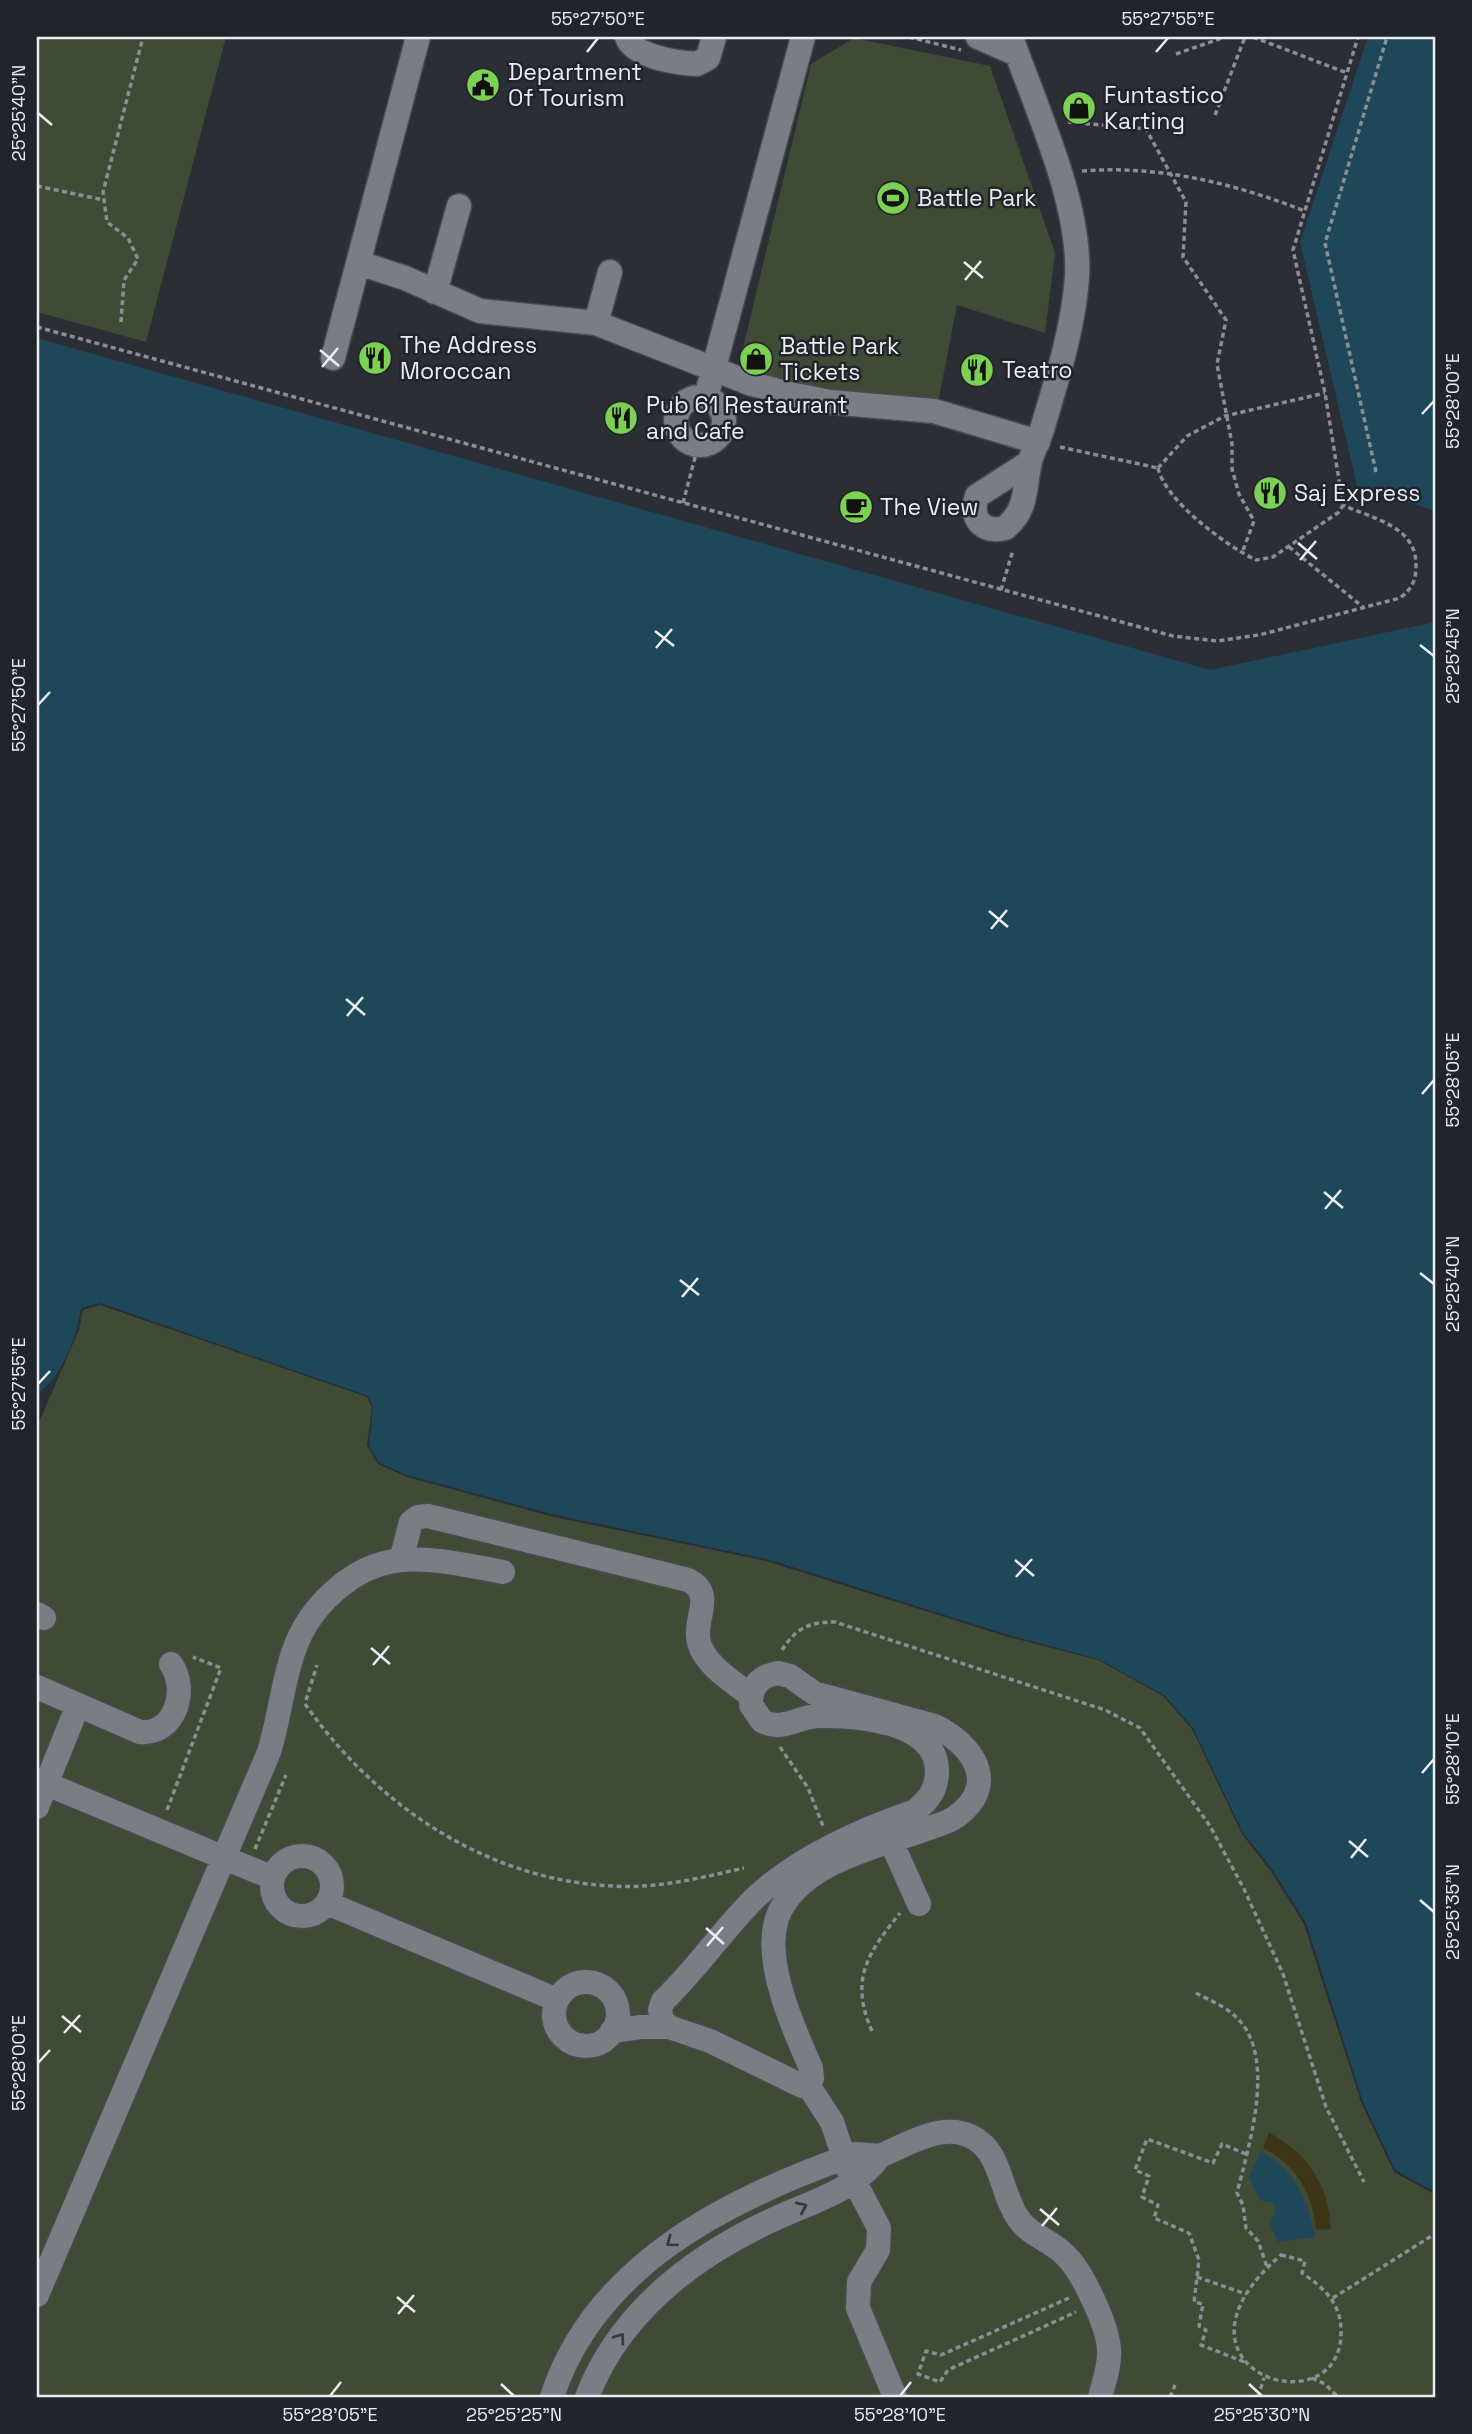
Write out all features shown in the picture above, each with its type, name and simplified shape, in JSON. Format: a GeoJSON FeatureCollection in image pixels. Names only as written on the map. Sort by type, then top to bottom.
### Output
{"type":"FeatureCollection","features":[{"type":"Feature","properties":{"kind":"lane"},"geometry":{"type":"LineString","coordinates":[[332,358],[418,37]]}},
{"type":"Feature","properties":{"kind":"lane"},"geometry":{"type":"LineString","coordinates":[[628,37],[629,43],[640,52],[697,64],[708,58],[714,37]]}},
{"type":"Feature","properties":{"kind":"lane"},"geometry":{"type":"LineString","coordinates":[[706,397],[803,37]]}},
{"type":"Feature","properties":{"kind":"lane"},"geometry":{"type":"LineString","coordinates":[[970,43],[1014,46],[1073,222],[1077,275],[1074,302],[1034,452],[1027,490],[1017,516],[1005,528],[986,529],[974,514],[974,505],[984,489],[1034,452]]}},
{"type":"Feature","properties":{"kind":"lane"},"geometry":{"type":"LineString","coordinates":[[435,292],[459,206]]}},
{"type":"Feature","properties":{"kind":"lane"},"geometry":{"type":"LineString","coordinates":[[359,262],[390,272],[463,305],[497,315],[596,323],[714,369],[790,394],[830,402],[913,407],[1034,452]]}},
{"type":"Feature","properties":{"kind":"lane"},"geometry":{"type":"LineString","coordinates":[[596,323],[610,272]]}},
{"type":"Feature","properties":{"kind":"lane"},"geometry":{"type":"LineString","coordinates":[[706,397],[721,408],[724,425],[715,441],[698,446],[683,439],[676,425],[676,417],[679,409],[690,398],[706,397]]}},
{"type":"Feature","properties":{"kind":"lane"},"geometry":{"type":"LineString","coordinates":[[401,1560],[411,1522],[418,1517],[428,1516],[688,1580],[698,1585],[703,1594],[704,1604],[696,1628],[702,1651],[709,1662],[751,1696]]}},
{"type":"Feature","properties":{"kind":"lane"},"geometry":{"type":"LineString","coordinates":[[37,2295],[269,1752],[286,1675],[305,1626],[320,1605],[339,1587],[361,1573],[401,1560],[438,1561],[503,1572]]}},
{"type":"Feature","properties":{"kind":"lane"},"geometry":{"type":"LineString","coordinates":[[37,1687],[140,1732],[157,1731],[170,1719],[181,1691],[178,1659]]}},
{"type":"Feature","properties":{"kind":"lane"},"geometry":{"type":"LineString","coordinates":[[808,2085],[796,2085],[751,2060],[669,2027],[662,2020],[660,2010],[663,2001],[757,1896],[799,1864],[827,1849],[887,1832],[955,1818],[970,1805],[978,1786],[978,1766],[969,1748],[935,1726],[814,1693],[790,1676],[778,1673],[759,1680],[751,1696],[754,1714],[762,1721],[781,1727],[817,1716],[858,1718],[903,1728],[926,1742],[937,1766],[933,1792],[915,1811],[887,1832],[808,1877],[780,1910],[773,1939],[774,1957],[790,2015],[811,2068],[812,2078],[808,2085]]}},
{"type":"Feature","properties":{"kind":"lane"},"geometry":{"type":"LineString","coordinates":[[78,1705],[40,1790],[160,1831],[273,1878]]}},
{"type":"Feature","properties":{"kind":"lane"},"geometry":{"type":"LineString","coordinates":[[887,1832],[917,1899]]}},
{"type":"Feature","properties":{"kind":"lane"},"geometry":{"type":"LineString","coordinates":[[301,1856],[310,1857],[319,1861],[330,1876],[331,1894],[327,1903],[312,1914],[294,1915],[285,1911],[274,1896],[273,1878],[284,1862],[301,1856]]}},
{"type":"Feature","properties":{"kind":"lane"},"geometry":{"type":"LineString","coordinates":[[327,1903],[556,2000]]}},
{"type":"Feature","properties":{"kind":"lane"},"geometry":{"type":"LineString","coordinates":[[586,1982],[609,1992],[615,2002],[617,2017],[612,2031],[603,2041],[590,2045],[577,2044],[565,2038],[556,2027],[556,2000],[574,1984],[586,1982]]}},
{"type":"Feature","properties":{"kind":"lane"},"geometry":{"type":"LineString","coordinates":[[615,2002],[640,2008],[663,2001]]}},
{"type":"Feature","properties":{"kind":"lane"},"geometry":{"type":"LineString","coordinates":[[612,2031],[669,2027]]}},
{"type":"Feature","properties":{"kind":"lane"},"geometry":{"type":"LineString","coordinates":[[808,2085],[832,2122],[854,2183],[876,2218],[881,2239],[878,2250],[859,2282],[858,2308],[895,2397]]}},
{"type":"Feature","properties":{"kind":"lane"},"geometry":{"type":"LineString","coordinates":[[552,2397],[573,2353],[596,2316],[624,2283],[655,2253],[690,2227],[729,2206],[844,2158],[856,2154],[880,2156],[947,2132],[976,2139],[997,2162],[1019,2220],[1067,2256],[1090,2297],[1110,2352],[1100,2397]]}},
{"type":"Feature","properties":{"kind":"lane"},"geometry":{"type":"LineString","coordinates":[[587,2397],[609,2354],[635,2318],[665,2286],[700,2258],[738,2236],[854,2183],[880,2156]]}},
{"type":"Feature","properties":{"kind":"path"},"geometry":{"type":"LineString","coordinates":[[121,322],[124,279],[138,259],[128,238],[107,222],[103,192],[143,37]]}},
{"type":"Feature","properties":{"kind":"path"},"geometry":{"type":"LineString","coordinates":[[909,37],[970,43]]}},
{"type":"Feature","properties":{"kind":"path"},"geometry":{"type":"LineString","coordinates":[[1176,54],[1225,37]]}},
{"type":"Feature","properties":{"kind":"path"},"geometry":{"type":"LineString","coordinates":[[1215,115],[1245,37]]}},
{"type":"Feature","properties":{"kind":"path"},"geometry":{"type":"LineString","coordinates":[[1253,37],[1347,72]]}},
{"type":"Feature","properties":{"kind":"path"},"geometry":{"type":"LineString","coordinates":[[1157,468],[1172,494],[1201,522],[1242,553],[1263,561],[1289,547],[1339,512],[1343,505],[1325,393],[1293,256],[1358,37]]}},
{"type":"Feature","properties":{"kind":"path"},"geometry":{"type":"LineString","coordinates":[[1376,472],[1325,243],[1387,37]]}},
{"type":"Feature","properties":{"kind":"path"},"geometry":{"type":"LineString","coordinates":[[1041,121],[1146,129],[1186,202],[1182,257],[1226,320],[1217,364],[1232,444],[1232,469],[1239,494],[1254,521],[1242,553]]}},
{"type":"Feature","properties":{"kind":"path"},"geometry":{"type":"LineString","coordinates":[[1058,172],[1096,170],[1171,174],[1239,188],[1305,211]]}},
{"type":"Feature","properties":{"kind":"path"},"geometry":{"type":"LineString","coordinates":[[37,186],[104,200]]}},
{"type":"Feature","properties":{"kind":"path"},"geometry":{"type":"LineString","coordinates":[[37,327],[1173,636],[1217,641],[1259,635],[1400,598],[1410,590],[1416,568],[1416,552],[1403,532],[1343,505]]}},
{"type":"Feature","properties":{"kind":"path"},"geometry":{"type":"LineString","coordinates":[[1157,468],[1186,436],[1225,415],[1325,393]]}},
{"type":"Feature","properties":{"kind":"path"},"geometry":{"type":"LineString","coordinates":[[683,503],[698,446]]}},
{"type":"Feature","properties":{"kind":"path"},"geometry":{"type":"LineString","coordinates":[[1034,452],[1157,468]]}},
{"type":"Feature","properties":{"kind":"path"},"geometry":{"type":"LineString","coordinates":[[1001,590],[1015,542],[1017,516]]}},
{"type":"Feature","properties":{"kind":"path"},"geometry":{"type":"LineString","coordinates":[[1289,547],[1364,608]]}},
{"type":"Feature","properties":{"kind":"path"},"geometry":{"type":"LineString","coordinates":[[767,1675],[789,1640],[801,1628],[815,1622],[835,1622],[1105,1710],[1140,1728],[1210,1825],[1244,1889],[1283,1974],[1326,2107],[1364,2182]]}},
{"type":"Feature","properties":{"kind":"path"},"geometry":{"type":"LineString","coordinates":[[160,1831],[221,1668],[178,1659]]}},
{"type":"Feature","properties":{"kind":"path"},"geometry":{"type":"LineString","coordinates":[[305,1704],[343,1753],[389,1796],[437,1831],[480,1855],[523,1871],[564,1881],[611,1886],[652,1886],[744,1868]]}},
{"type":"Feature","properties":{"kind":"path"},"geometry":{"type":"LineString","coordinates":[[762,1721],[808,1788],[823,1827],[827,1849]]}},
{"type":"Feature","properties":{"kind":"path"},"geometry":{"type":"LineString","coordinates":[[872,2031],[862,2003],[866,1961],[917,1899]]}},
{"type":"Feature","properties":{"kind":"path"},"geometry":{"type":"LineString","coordinates":[[1196,1993],[1237,2017],[1254,2045],[1259,2074],[1237,2193],[1243,2205],[1247,2228],[1258,2241],[1267,2267]]}},
{"type":"Feature","properties":{"kind":"path"},"geometry":{"type":"LineString","coordinates":[[1246,2154],[1222,2144],[1213,2163],[1147,2139],[1135,2170],[1149,2176],[1142,2197],[1158,2205],[1154,2218],[1189,2233],[1199,2260],[1194,2302],[1203,2304],[1199,2326],[1206,2330],[1201,2345],[1247,2364],[1264,2378],[1288,2383],[1312,2378],[1326,2368],[1336,2354],[1342,2338],[1341,2321],[1333,2298],[1302,2273],[1306,2261],[1281,2255],[1267,2267],[1245,2294],[1235,2321],[1235,2338],[1247,2364]]}},
{"type":"Feature","properties":{"kind":"path"},"geometry":{"type":"LineString","coordinates":[[1333,2298],[1433,2235]]}},
{"type":"Feature","properties":{"kind":"path"},"geometry":{"type":"LineString","coordinates":[[1197,2277],[1245,2294]]}},
{"type":"Feature","properties":{"kind":"path"},"geometry":{"type":"LineString","coordinates":[[1090,2297],[948,2370],[940,2382],[918,2374],[926,2351],[941,2355],[1090,2297]]}},
{"type":"Feature","properties":{"kind":"path"},"geometry":{"type":"LineString","coordinates":[[1258,2397],[1264,2378]]}},
{"type":"Feature","properties":{"kind":"path"},"geometry":{"type":"LineString","coordinates":[[1312,2378],[1325,2384],[1338,2397]]}},
{"type":"Feature","properties":{"kind":"path"},"geometry":{"type":"LineString","coordinates":[[1170,2397],[1175,2385]]}},
{"type":"Feature","properties":{"kind":"green space"},"geometry":{"type":"Polygon","coordinates":[[[37,37],[226,37],[146,342],[37,312],[37,37]]]}},
{"type":"Feature","properties":{"kind":"green space"},"geometry":{"type":"Polygon","coordinates":[[[854,38],[990,66],[1055,253],[1045,333],[957,305],[939,398],[891,400],[837,395],[737,373],[811,64],[854,38]]]}},
{"type":"Feature","properties":{"kind":"green space"},"geometry":{"type":"Polygon","coordinates":[[[100,1305],[367,1397],[372,1408],[367,1446],[378,1464],[407,1477],[550,1516],[766,1561],[1005,1636],[1098,1660],[1163,1696],[1192,1729],[1242,1834],[1270,1870],[1304,1924],[1361,2102],[1394,2172],[1434,2194],[1435,2397],[37,2397],[37,1427],[79,1330],[83,1310],[100,1305]]]}},
{"type":"Feature","properties":{"kind":"sand"},"geometry":{"type":"Polygon","coordinates":[[[1269,2133],[1295,2150],[1314,2172],[1326,2199],[1331,2229],[1316,2230],[1311,2204],[1301,2182],[1285,2162],[1263,2148],[1269,2133]]]}},
{"type":"Feature","properties":{"kind":"water"},"geometry":{"type":"Polygon","coordinates":[[[1368,37],[1435,37],[1435,511],[1357,486],[1300,242],[1368,37]]]}},
{"type":"Feature","properties":{"kind":"water"},"geometry":{"type":"Polygon","coordinates":[[[37,338],[1210,670],[1435,622],[1433,2191],[1395,2170],[1363,2102],[1306,1923],[1272,1869],[1243,1833],[1193,1728],[1164,1695],[1098,1659],[1005,1634],[767,1559],[551,1514],[407,1475],[379,1463],[369,1446],[373,1407],[368,1396],[100,1303],[81,1308],[67,1356],[54,1377],[37,1394],[37,338]]]}},
{"type":"Feature","properties":{"kind":"water"},"geometry":{"type":"Polygon","coordinates":[[[1261,2151],[1283,2167],[1298,2187],[1315,2237],[1278,2242],[1270,2224],[1276,2210],[1271,2202],[1260,2200],[1249,2177],[1261,2151]]]}},
{"type":"Feature","properties":{"kind":"place","name":"Department Of Tourism"},"geometry":{"type":"Point","coordinates":[483,85]}},
{"type":"Feature","properties":{"kind":"place","name":"Funtastico Karting"},"geometry":{"type":"Point","coordinates":[1079,108]}},
{"type":"Feature","properties":{"kind":"place","name":"Battle Park"},"geometry":{"type":"Point","coordinates":[893,198]}},
{"type":"Feature","properties":{"kind":"place","name":"The Address Moroccan"},"geometry":{"type":"Point","coordinates":[375,358]}},
{"type":"Feature","properties":{"kind":"place","name":"Battle Park Tickets"},"geometry":{"type":"Point","coordinates":[756,359]}},
{"type":"Feature","properties":{"kind":"place","name":"Teatro"},"geometry":{"type":"Point","coordinates":[977,370]}},
{"type":"Feature","properties":{"kind":"place","name":"Pub 61 Restaurant and Cafe"},"geometry":{"type":"Point","coordinates":[621,418]}},
{"type":"Feature","properties":{"kind":"place","name":"Saj Express"},"geometry":{"type":"Point","coordinates":[1270,493]}},
{"type":"Feature","properties":{"kind":"place","name":"The View"},"geometry":{"type":"Point","coordinates":[856,507]}}]}
